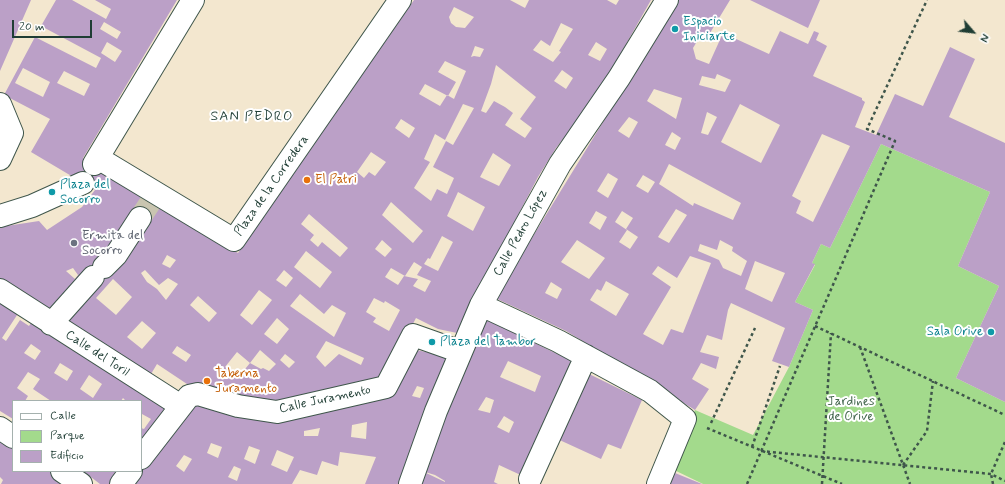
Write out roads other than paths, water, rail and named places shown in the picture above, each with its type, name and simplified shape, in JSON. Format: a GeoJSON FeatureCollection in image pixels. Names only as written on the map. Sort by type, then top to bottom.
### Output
{"type":"FeatureCollection","features":[{"type":"Feature","properties":{"kind":"street","name":"Plaza de la Corredera"},"geometry":{"type":"LineString","coordinates":[[193,0],[96,161],[154,196],[234,240],[400,0]]}},
{"type":"Feature","properties":{"kind":"street","name":"Calle Pedro López"},"geometry":{"type":"LineString","coordinates":[[410,484],[436,412],[481,305],[560,164],[619,78],[667,0]]}},
{"type":"Feature","properties":{"kind":"street"},"geometry":{"type":"LineString","coordinates":[[0,104],[12,132],[0,160]]}},
{"type":"Feature","properties":{"kind":"street"},"geometry":{"type":"LineString","coordinates":[[0,216],[32,206],[82,183]]}},
{"type":"Feature","properties":{"kind":"street","name":"Calle del Toril"},"geometry":{"type":"LineString","coordinates":[[51,324],[98,272],[116,255],[140,218]]}},
{"type":"Feature","properties":{"kind":"street","name":"Calle del Toril"},"geometry":{"type":"LineString","coordinates":[[0,290],[144,384],[182,406]]}},
{"type":"Feature","properties":{"kind":"street"},"geometry":{"type":"LineString","coordinates":[[481,305],[558,341],[650,390],[685,419],[658,484]]}},
{"type":"Feature","properties":{"kind":"street","name":"Calle Juramento"},"geometry":{"type":"LineString","coordinates":[[142,457],[189,396],[198,394],[238,406],[277,412],[386,386],[413,335],[461,352]]}},
{"type":"Feature","properties":{"kind":"street"},"geometry":{"type":"LineString","coordinates":[[530,479],[586,356]]}},
{"type":"Feature","properties":{"kind":"street"},"geometry":{"type":"LineString","coordinates":[[0,428],[12,436]]}},
{"type":"Feature","properties":{"kind":"street"},"geometry":{"type":"LineString","coordinates":[[63,472],[81,484]]}},
{"type":"Feature","properties":{"kind":"street"},"geometry":{"type":"LineString","coordinates":[[121,484],[130,472]]}},
{"type":"Feature","properties":{"kind":"tunnel"},"geometry":{"type":"LineString","coordinates":[[140,218],[152,200]]}},
{"type":"Feature","properties":{"kind":"place","name":"Espacio Iniciarte"},"geometry":{"type":"Point","coordinates":[675,29]}},
{"type":"Feature","properties":{"kind":"place","name":"El Patri"},"geometry":{"type":"Point","coordinates":[307,180]}},
{"type":"Feature","properties":{"kind":"place","name":"Plaza del Socorro"},"geometry":{"type":"Point","coordinates":[52,192]}},
{"type":"Feature","properties":{"kind":"place","name":"Ermita del Socorro"},"geometry":{"type":"Point","coordinates":[74,243]}},
{"type":"Feature","properties":{"kind":"place","name":"Sala Orive"},"geometry":{"type":"Point","coordinates":[991,332]}},
{"type":"Feature","properties":{"kind":"place","name":"Plaza del Tambor"},"geometry":{"type":"Point","coordinates":[432,342]}},
{"type":"Feature","properties":{"kind":"place","name":"Taberna Juramento"},"geometry":{"type":"Point","coordinates":[207,381]}},
{"type":"Feature","properties":{"kind":"district","name":"SAN PEDRO"},"geometry":{"type":"Point","coordinates":[252,117]}},
{"type":"Feature","properties":{"kind":"park label","name":"Jardines de Orive"},"geometry":{"type":"Point","coordinates":[851,410]}}]}
